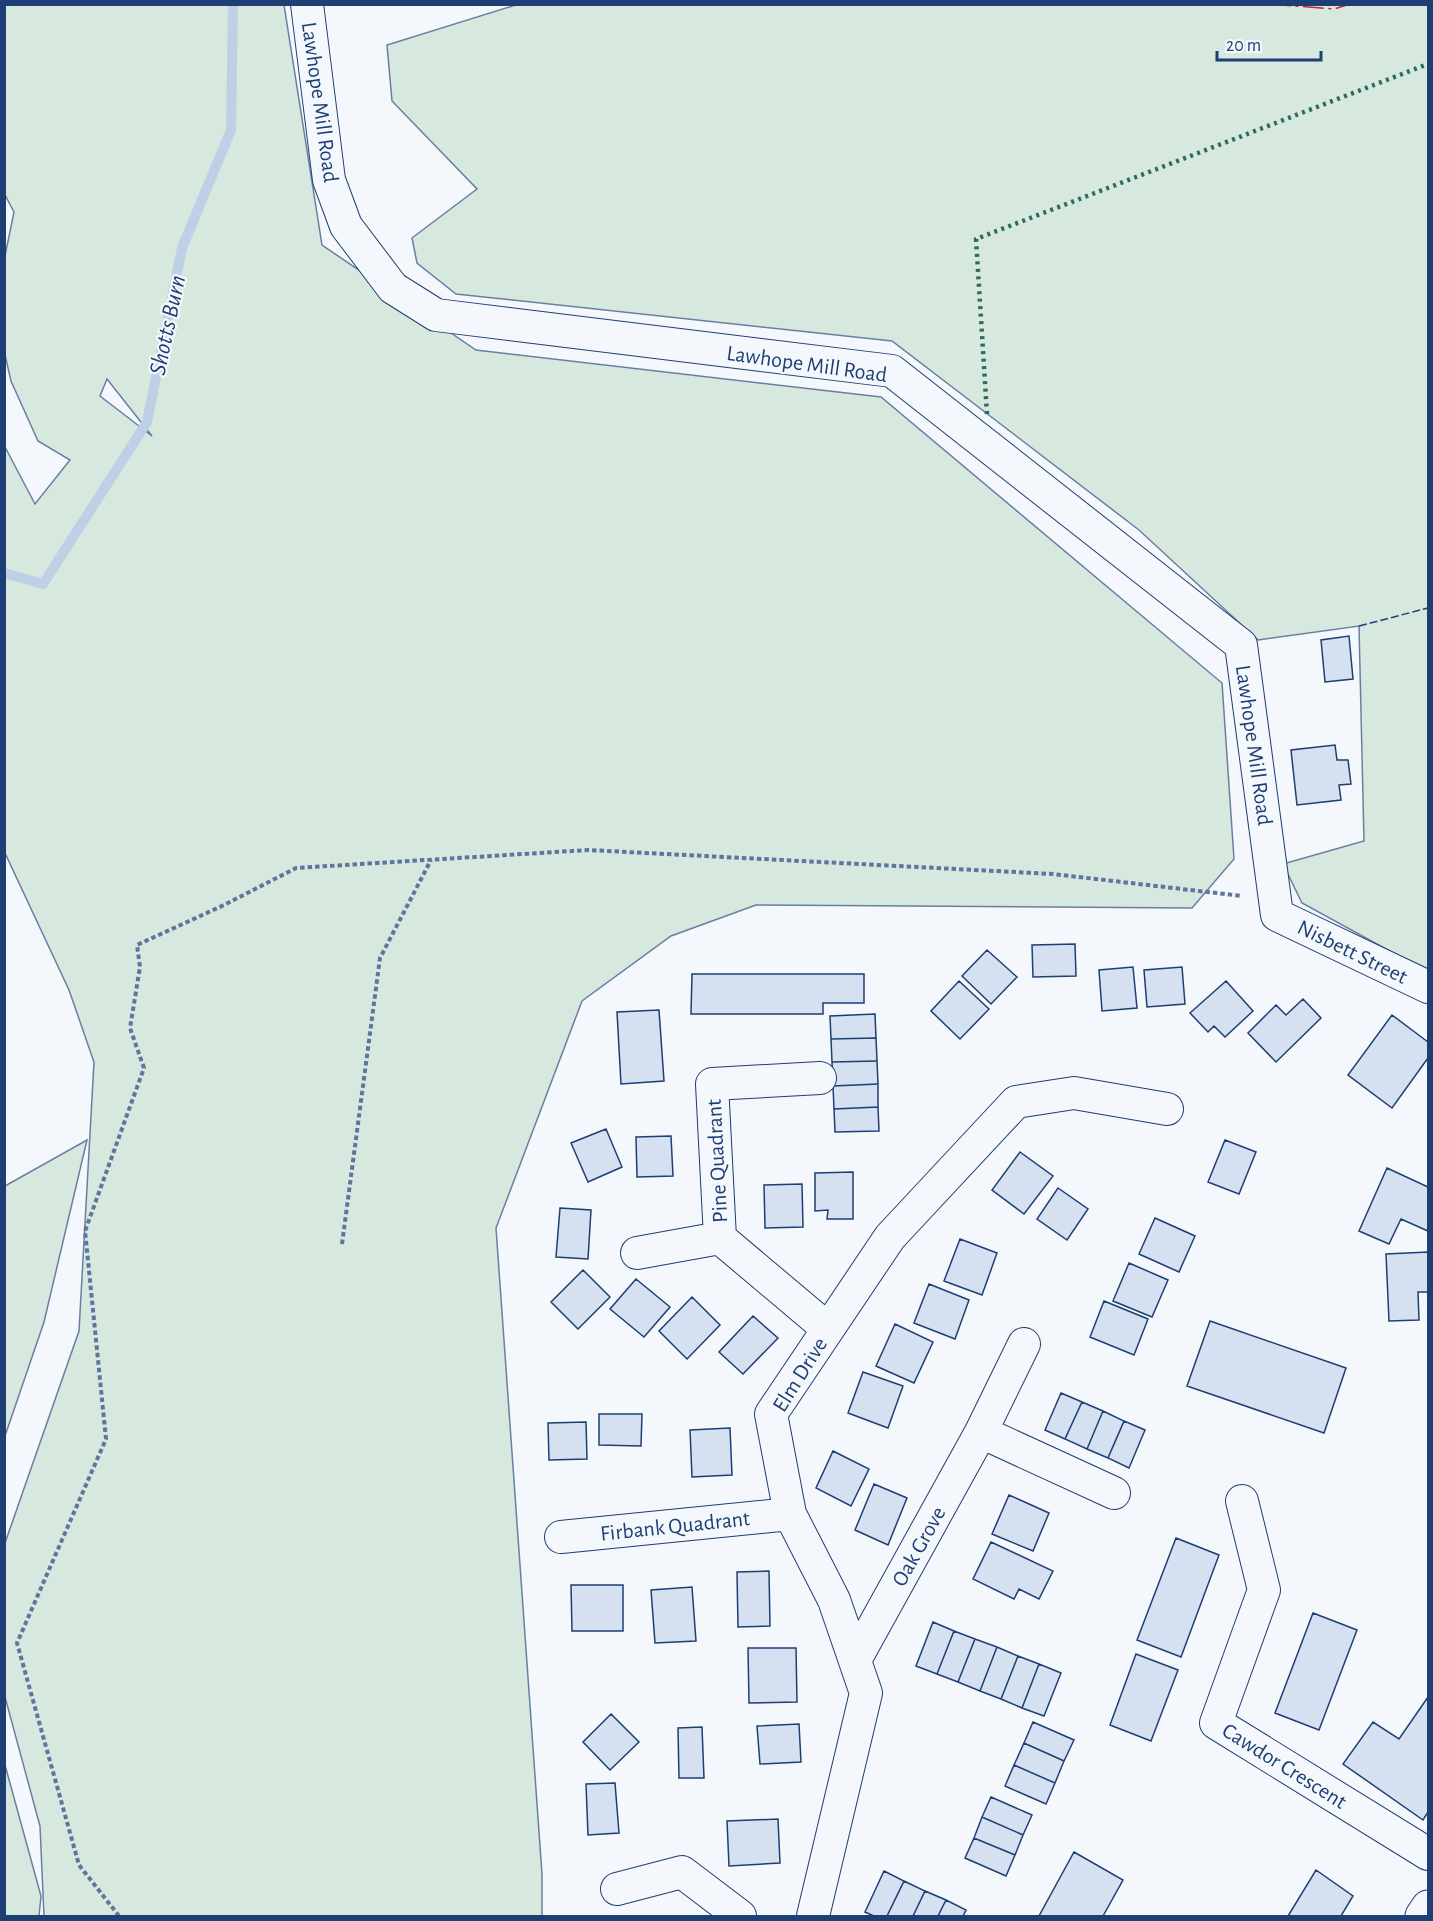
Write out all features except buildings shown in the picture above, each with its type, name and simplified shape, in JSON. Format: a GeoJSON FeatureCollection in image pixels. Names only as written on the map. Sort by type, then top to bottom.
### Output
{"type":"FeatureCollection","features":[{"type":"Feature","properties":{"kind":"main road"},"geometry":{"type":"LineString","coordinates":[[1422,1917],[1428,1907]]}},
{"type":"Feature","properties":{"kind":"street","name":"Lawhope Mill Road"},"geometry":{"type":"LineString","coordinates":[[307,4],[329,180],[346,226],[393,288],[436,315],[892,371],[1241,645],[1277,908]]}},
{"type":"Feature","properties":{"kind":"street","name":"Nisbett Street"},"geometry":{"type":"LineString","coordinates":[[1277,908],[1428,987]]}},
{"type":"Feature","properties":{"kind":"street","name":"Pine Quadrant"},"geometry":{"type":"LineString","coordinates":[[820,1078],[712,1084],[720,1238],[828,1329]]}},
{"type":"Feature","properties":{"kind":"street","name":"Elm Drive"},"geometry":{"type":"LineString","coordinates":[[813,1917],[866,1693],[834,1600],[790,1514],[771,1414],[890,1237],[1016,1102],[1074,1093],[1167,1109]]}},
{"type":"Feature","properties":{"kind":"street","name":"Pine Quadrant"},"geometry":{"type":"LineString","coordinates":[[637,1253],[720,1238]]}},
{"type":"Feature","properties":{"kind":"street","name":"Oak Grove"},"geometry":{"type":"LineString","coordinates":[[855,1660],[981,1432],[1024,1344]]}},
{"type":"Feature","properties":{"kind":"street"},"geometry":{"type":"LineString","coordinates":[[981,1432],[1114,1493]]}},
{"type":"Feature","properties":{"kind":"street","name":"Cawdor Crescent"},"geometry":{"type":"LineString","coordinates":[[1242,1501],[1264,1590],[1216,1723],[1428,1854]]}},
{"type":"Feature","properties":{"kind":"street","name":"Firbank Quadrant"},"geometry":{"type":"LineString","coordinates":[[561,1537],[790,1514]]}},
{"type":"Feature","properties":{"kind":"street"},"geometry":{"type":"LineString","coordinates":[[617,1889],[682,1872],[740,1917]]}},
{"type":"Feature","properties":{"kind":"path"},"geometry":{"type":"LineString","coordinates":[[119,1917],[79,1865],[17,1643],[106,1440],[85,1231],[144,1068],[130,1028],[140,967],[137,945],[224,905],[296,868],[588,850],[1053,874],[1277,908]]}},
{"type":"Feature","properties":{"kind":"path"},"geometry":{"type":"LineString","coordinates":[[342,1244],[380,958],[431,860]]}},
{"type":"Feature","properties":{"kind":"shaded area"},"geometry":{"type":"Polygon","coordinates":[[[519,4],[1428,5],[1428,972],[1302,903],[1283,864],[1364,841],[1359,626],[1258,640],[1139,530],[892,341],[456,294],[417,263],[412,238],[477,189],[392,101],[387,45],[519,4]]]}},
{"type":"Feature","properties":{"kind":"shaded area"},"geometry":{"type":"Polygon","coordinates":[[[5,5],[284,5],[322,245],[476,350],[881,397],[1222,683],[1234,859],[1192,908],[756,905],[671,936],[582,1001],[496,1228],[542,1874],[542,1916],[44,1916],[40,1826],[5,1697],[5,1543],[79,1331],[94,1062],[69,990],[5,853],[4,445],[35,504],[70,460],[38,441],[11,381],[5,355],[5,256],[14,212],[4,193],[5,5]],[[107,379],[100,396],[152,436],[107,379]]]}},
{"type":"Feature","properties":{"kind":"shaded area"},"geometry":{"type":"Polygon","coordinates":[[[87,1140],[44,1322],[5,1436],[5,1186],[87,1140]]]}},
{"type":"Feature","properties":{"kind":"shaded area"},"geometry":{"type":"Polygon","coordinates":[[[5,1765],[41,1896],[39,1916],[5,1916],[5,1765]]]}},
{"type":"Feature","properties":{"kind":"waterway","name":"Shotts Burn"},"geometry":{"type":"LineString","coordinates":[[4,573],[43,584],[147,422],[182,248],[231,130],[233,4]]}},
{"type":"Feature","properties":{"kind":"hedge"},"geometry":{"type":"LineString","coordinates":[[987,414],[976,239],[1428,64]]}},
{"type":"Feature","properties":{"kind":"fence"},"geometry":{"type":"LineString","coordinates":[[1359,626],[1428,608]]}},
{"type":"Feature","properties":{"kind":"power"},"geometry":{"type":"LineString","coordinates":[[1270,4],[1334,9],[1350,4]]}}]}
